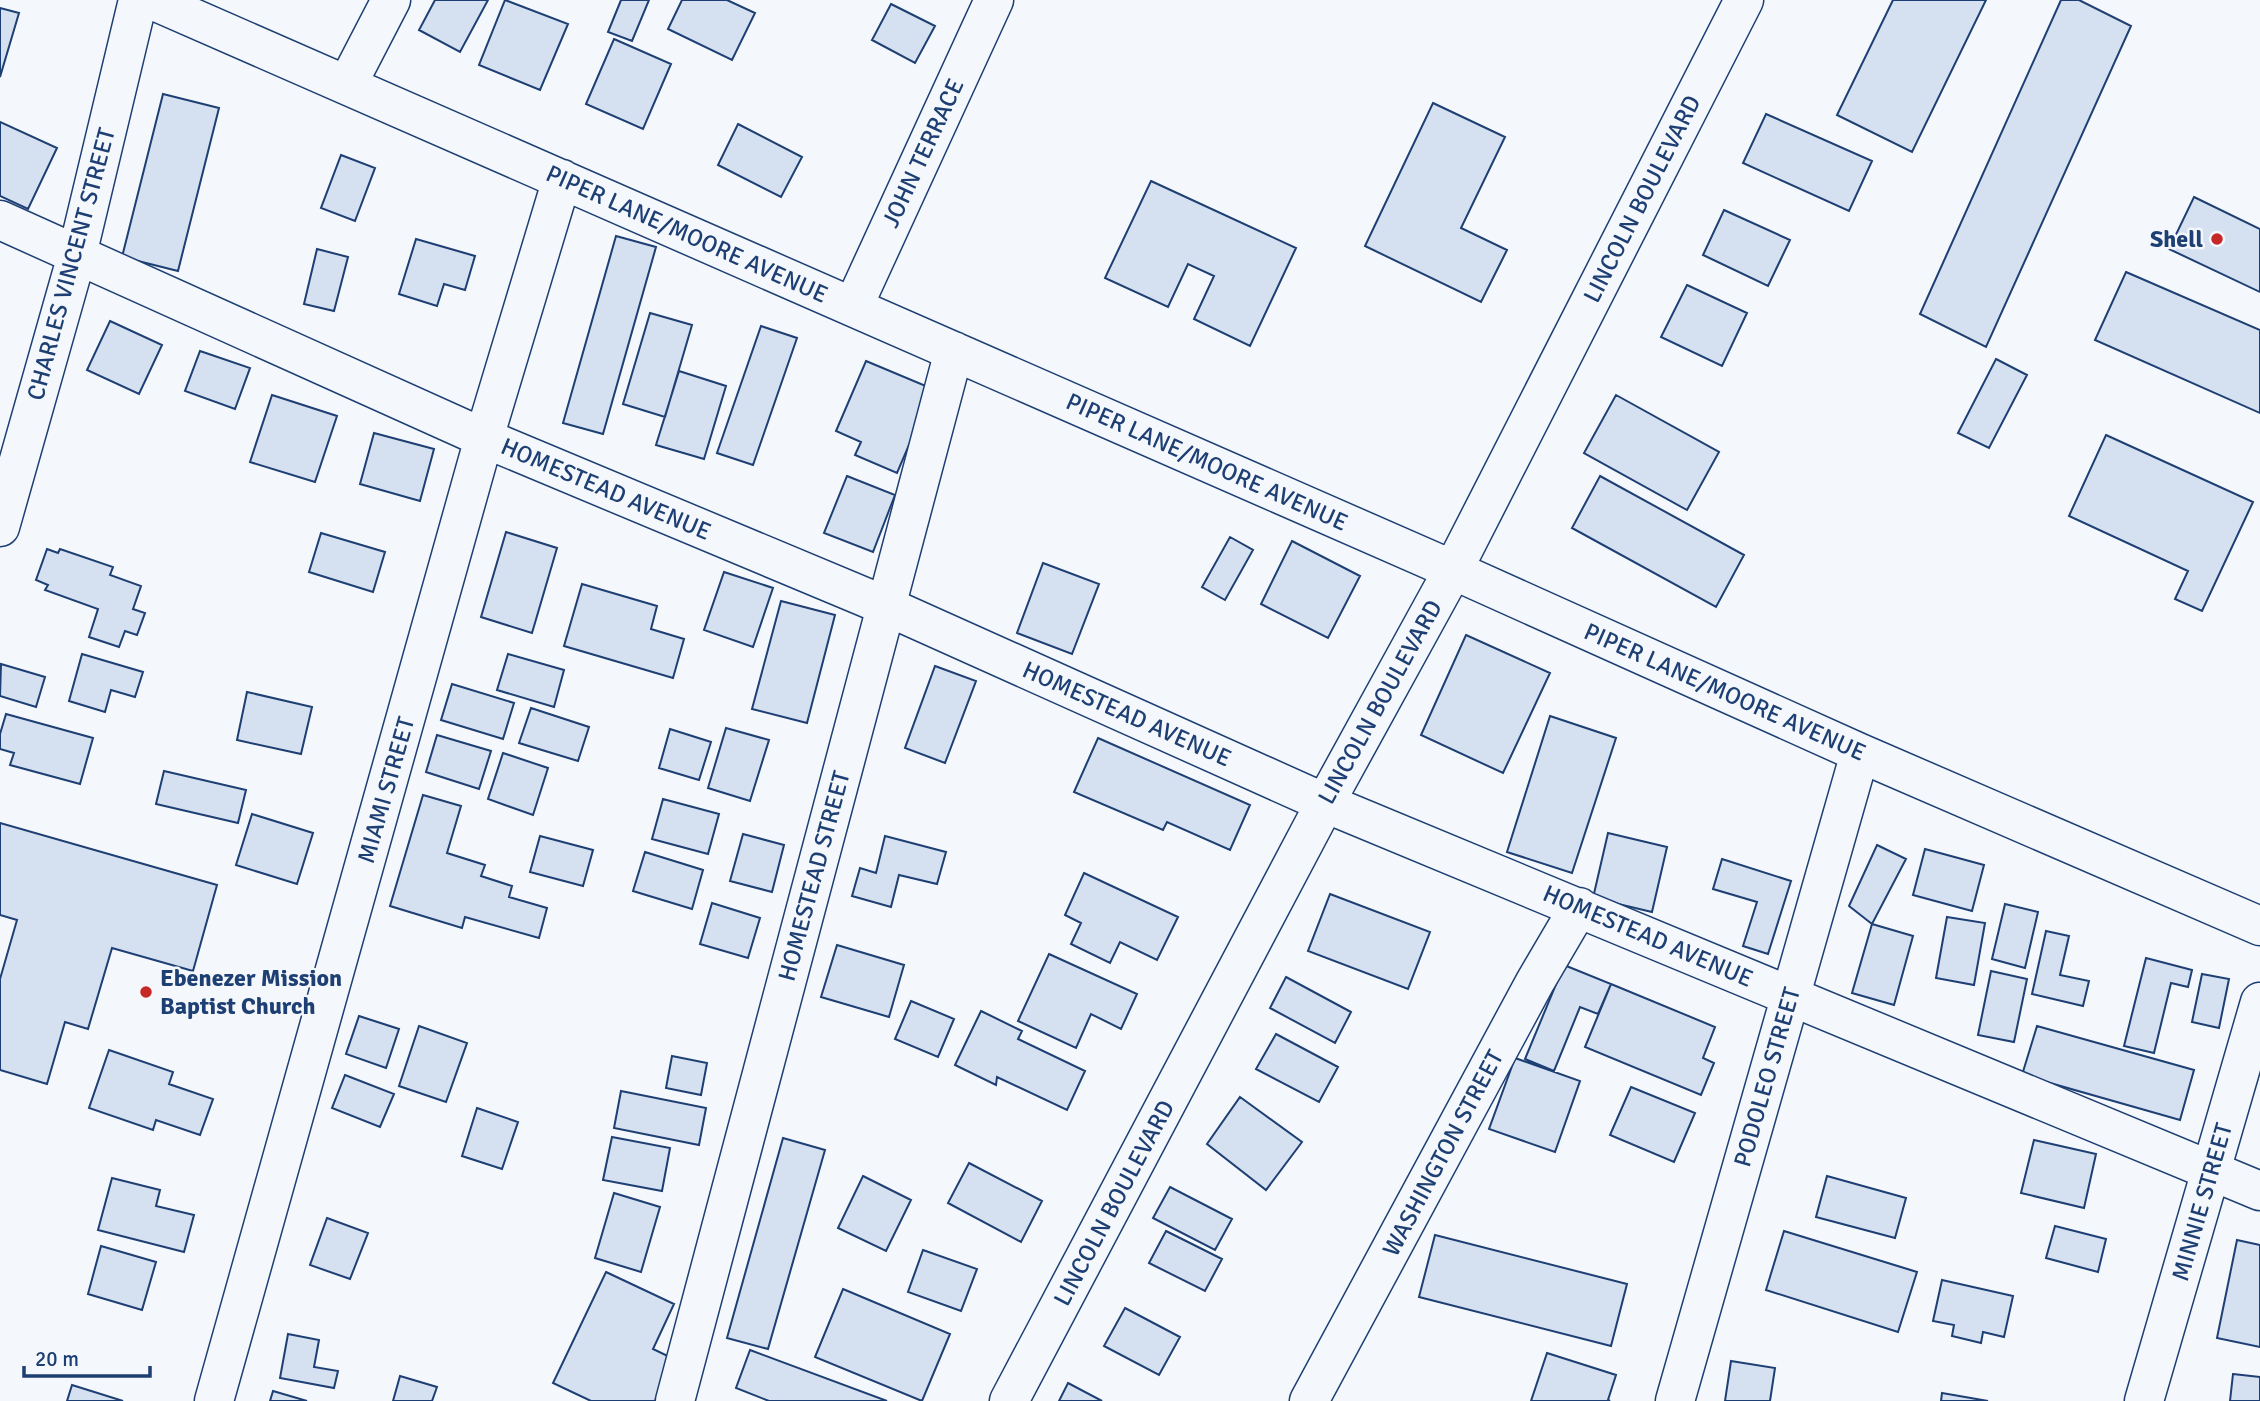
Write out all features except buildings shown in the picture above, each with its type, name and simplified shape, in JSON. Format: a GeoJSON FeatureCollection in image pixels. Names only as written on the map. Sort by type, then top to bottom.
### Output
{"type":"FeatureCollection","features":[{"type":"Feature","properties":{"kind":"street","name":"CHARLES VINCENT STREET"},"geometry":{"type":"LineString","coordinates":[[0,527],[76,255],[138,0]]}},
{"type":"Feature","properties":{"kind":"street","name":"PIPER LANE/MOORE AVENUE"},"geometry":{"type":"LineString","coordinates":[[152,0],[1453,570],[1860,753],[2260,926]]}},
{"type":"Feature","properties":{"kind":"street"},"geometry":{"type":"LineString","coordinates":[[347,85],[391,0]]}},
{"type":"Feature","properties":{"kind":"street","name":"JOHN TERRACE"},"geometry":{"type":"LineString","coordinates":[[853,307],[994,0]]}},
{"type":"Feature","properties":{"kind":"street","name":"LINCOLN BOULEVARD"},"geometry":{"type":"LineString","coordinates":[[1010,1401],[1325,803],[1453,570],[1744,0]]}},
{"type":"Feature","properties":{"kind":"street","name":"MIAMI STREET"},"geometry":{"type":"LineString","coordinates":[[214,1401],[484,438],[562,180]]}},
{"type":"Feature","properties":{"kind":"street","name":"HOMESTEAD AVENUE"},"geometry":{"type":"LineString","coordinates":[[0,220],[484,438],[886,606],[1325,803],[2260,1191]]}},
{"type":"Feature","properties":{"kind":"street","name":"HOMESTEAD STREET"},"geometry":{"type":"LineString","coordinates":[[675,1401],[954,351]]}},
{"type":"Feature","properties":{"kind":"street","name":"PODOLEO STREET"},"geometry":{"type":"LineString","coordinates":[[1675,1401],[1860,753]]}},
{"type":"Feature","properties":{"kind":"street","name":"WASHINGTON STREET"},"geometry":{"type":"LineString","coordinates":[[1309,1401],[1535,982],[1579,907]]}},
{"type":"Feature","properties":{"kind":"street","name":"MINNIE STREET"},"geometry":{"type":"LineString","coordinates":[[2144,1401],[2260,1002]]}},
{"type":"Feature","properties":{"kind":"place","name":"Shell"},"geometry":{"type":"Point","coordinates":[2217,239]}},
{"type":"Feature","properties":{"kind":"place","name":"Ebenezer Mission Baptist Church"},"geometry":{"type":"Point","coordinates":[146,992]}}]}
